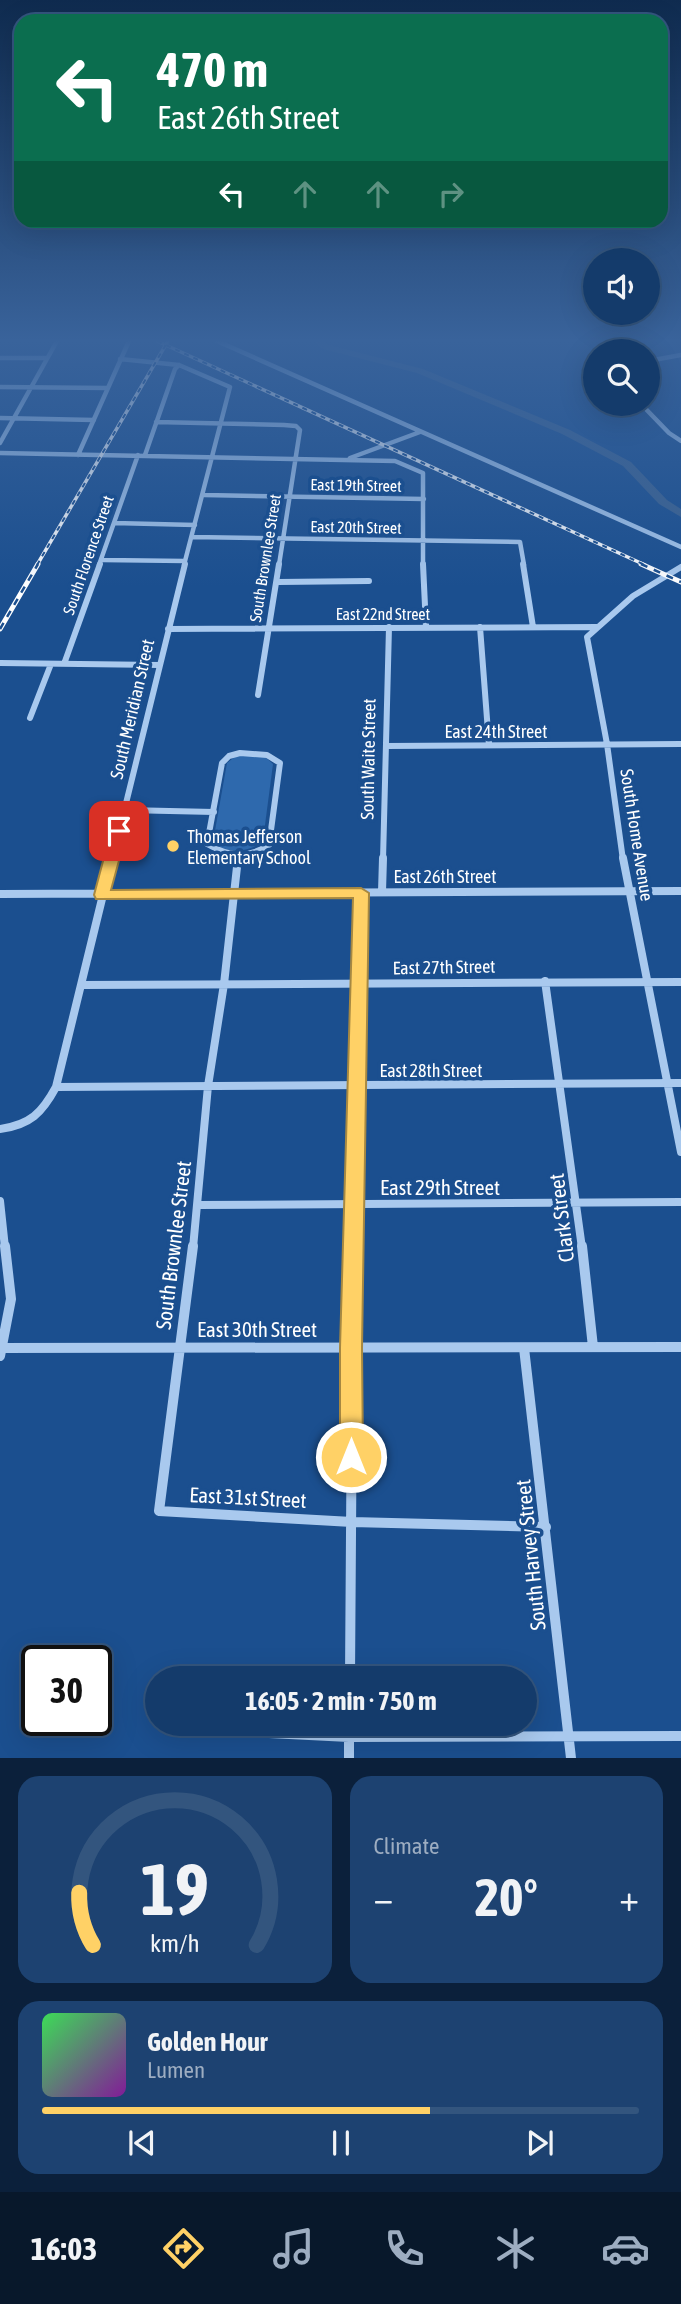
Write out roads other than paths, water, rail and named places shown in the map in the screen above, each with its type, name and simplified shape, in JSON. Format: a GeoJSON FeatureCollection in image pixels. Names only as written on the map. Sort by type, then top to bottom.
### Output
{"type":"FeatureCollection","features":[{"type":"Feature","properties":{"kind":"street"},"geometry":{"type":"LineString","coordinates":[[0,443],[11,423]]}},
{"type":"Feature","properties":{"kind":"street"},"geometry":{"type":"LineString","coordinates":[[78,455],[93,423]]}},
{"type":"Feature","properties":{"kind":"street","name":"South Florence Street"},"geometry":{"type":"LineString","coordinates":[[64,664],[114,523],[156,423]]}},
{"type":"Feature","properties":{"kind":"street"},"geometry":{"type":"LineString","coordinates":[[190,423],[222,424]]}},
{"type":"Feature","properties":{"kind":"street"},"geometry":{"type":"LineString","coordinates":[[400,423],[681,547]]}},
{"type":"Feature","properties":{"kind":"street"},"geometry":{"type":"LineString","coordinates":[[659,423],[681,441]]}},
{"type":"Feature","properties":{"kind":"street","name":"South Brownlee Street"},"geometry":{"type":"LineString","coordinates":[[222,424],[296,426],[300,430],[258,695]]}},
{"type":"Feature","properties":{"kind":"street","name":"South Meridian Street"},"geometry":{"type":"LineString","coordinates":[[0,1129],[22,1127],[41,1115],[56,1087],[185,561],[222,424]]}},
{"type":"Feature","properties":{"kind":"street"},"geometry":{"type":"LineString","coordinates":[[346,460],[420,432]]}},
{"type":"Feature","properties":{"kind":"street"},"geometry":{"type":"LineString","coordinates":[[372,449],[373,460]]}},
{"type":"Feature","properties":{"kind":"street"},"geometry":{"type":"LineString","coordinates":[[0,453],[395,461],[423,473],[422,540],[426,627]]}},
{"type":"Feature","properties":{"kind":"street","name":"East 19th Street"},"geometry":{"type":"LineString","coordinates":[[204,495],[424,499]]}},
{"type":"Feature","properties":{"kind":"street"},"geometry":{"type":"LineString","coordinates":[[114,523],[195,525]]}},
{"type":"Feature","properties":{"kind":"street","name":"East 20th Street"},"geometry":{"type":"LineString","coordinates":[[192,537],[520,542],[533,627]]}},
{"type":"Feature","properties":{"kind":"street"},"geometry":{"type":"LineString","coordinates":[[103,560],[185,561]]}},
{"type":"Feature","properties":{"kind":"street"},"geometry":{"type":"LineString","coordinates":[[598,627],[633,596],[681,567]]}},
{"type":"Feature","properties":{"kind":"street"},"geometry":{"type":"LineString","coordinates":[[278,582],[369,582]]}},
{"type":"Feature","properties":{"kind":"street","name":"South Waite Street"},"geometry":{"type":"LineString","coordinates":[[382,892],[388,627]]}},
{"type":"Feature","properties":{"kind":"street"},"geometry":{"type":"LineString","coordinates":[[480,627],[489,745]]}},
{"type":"Feature","properties":{"kind":"street","name":"East 22nd Street"},"geometry":{"type":"LineString","coordinates":[[168,629],[598,627]]}},
{"type":"Feature","properties":{"kind":"street","name":"South Home Avenue"},"geometry":{"type":"LineString","coordinates":[[598,627],[587,637],[607,744],[628,892],[649,982],[681,1152]]}},
{"type":"Feature","properties":{"kind":"street"},"geometry":{"type":"LineString","coordinates":[[0,663],[159,665]]}},
{"type":"Feature","properties":{"kind":"street"},"geometry":{"type":"LineString","coordinates":[[30,719],[51,664]]}},
{"type":"Feature","properties":{"kind":"street","name":"East 24th Street"},"geometry":{"type":"LineString","coordinates":[[386,746],[681,744]]}},
{"type":"Feature","properties":{"kind":"street"},"geometry":{"type":"LineString","coordinates":[[264,753],[275,757],[280,763],[269,845],[259,852],[238,856],[219,852],[208,844],[222,763],[229,756],[264,753]]}},
{"type":"Feature","properties":{"kind":"street"},"geometry":{"type":"LineString","coordinates":[[125,810],[214,812]]}},
{"type":"Feature","properties":{"kind":"street","name":"South Brownlee Street"},"geometry":{"type":"LineString","coordinates":[[159,1511],[198,1205],[208,1086],[224,984],[238,856]]}},
{"type":"Feature","properties":{"kind":"street","name":"East 26th Street"},"geometry":{"type":"LineString","coordinates":[[0,894],[681,891]]}},
{"type":"Feature","properties":{"kind":"street"},"geometry":{"type":"LineString","coordinates":[[350,1666],[351,1348],[361,893]]}},
{"type":"Feature","properties":{"kind":"street","name":"Clark Street"},"geometry":{"type":"LineString","coordinates":[[545,981],[578,1204],[593,1347]]}},
{"type":"Feature","properties":{"kind":"street","name":"East 27th Street"},"geometry":{"type":"LineString","coordinates":[[82,985],[681,982]]}},
{"type":"Feature","properties":{"kind":"street","name":"East 28th Street"},"geometry":{"type":"LineString","coordinates":[[56,1087],[681,1083]]}},
{"type":"Feature","properties":{"kind":"street"},"geometry":{"type":"LineString","coordinates":[[0,1201],[11,1299],[1,1351]]}},
{"type":"Feature","properties":{"kind":"street","name":"East 29th Street"},"geometry":{"type":"LineString","coordinates":[[198,1205],[681,1202]]}},
{"type":"Feature","properties":{"kind":"street","name":"East 30th Street"},"geometry":{"type":"LineString","coordinates":[[1,1351],[681,1347]]}},
{"type":"Feature","properties":{"kind":"street","name":"South Harvey Street"},"geometry":{"type":"LineString","coordinates":[[524,1348],[571,1758]]}},
{"type":"Feature","properties":{"kind":"street","name":"East 31st Street"},"geometry":{"type":"LineString","coordinates":[[159,1511],[352,1522],[546,1527]]}},
{"type":"Feature","properties":{"kind":"street"},"geometry":{"type":"LineString","coordinates":[[349,1736],[349,1758]]}},
{"type":"Feature","properties":{"kind":"street"},"geometry":{"type":"LineString","coordinates":[[537,1736],[681,1736]]}},
{"type":"Feature","properties":{"kind":"waterway"},"geometry":{"type":"LineString","coordinates":[[545,423],[627,464],[663,502],[681,514]]}},
{"type":"Feature","properties":{"kind":"railway"},"geometry":{"type":"LineString","coordinates":[[37,565],[120,423]]}},
{"type":"Feature","properties":{"kind":"railway"},"geometry":{"type":"LineString","coordinates":[[336,423],[645,565]]}},
{"type":"Feature","properties":{"kind":"railway"},"geometry":{"type":"LineString","coordinates":[[0,629],[38,564]]}},
{"type":"Feature","properties":{"kind":"railway"},"geometry":{"type":"LineString","coordinates":[[641,564],[681,582]]}},
{"type":"Feature","properties":{"kind":"place","name":"Thomas Jefferson Elementary School"},"geometry":{"type":"Point","coordinates":[173,846]}}]}
